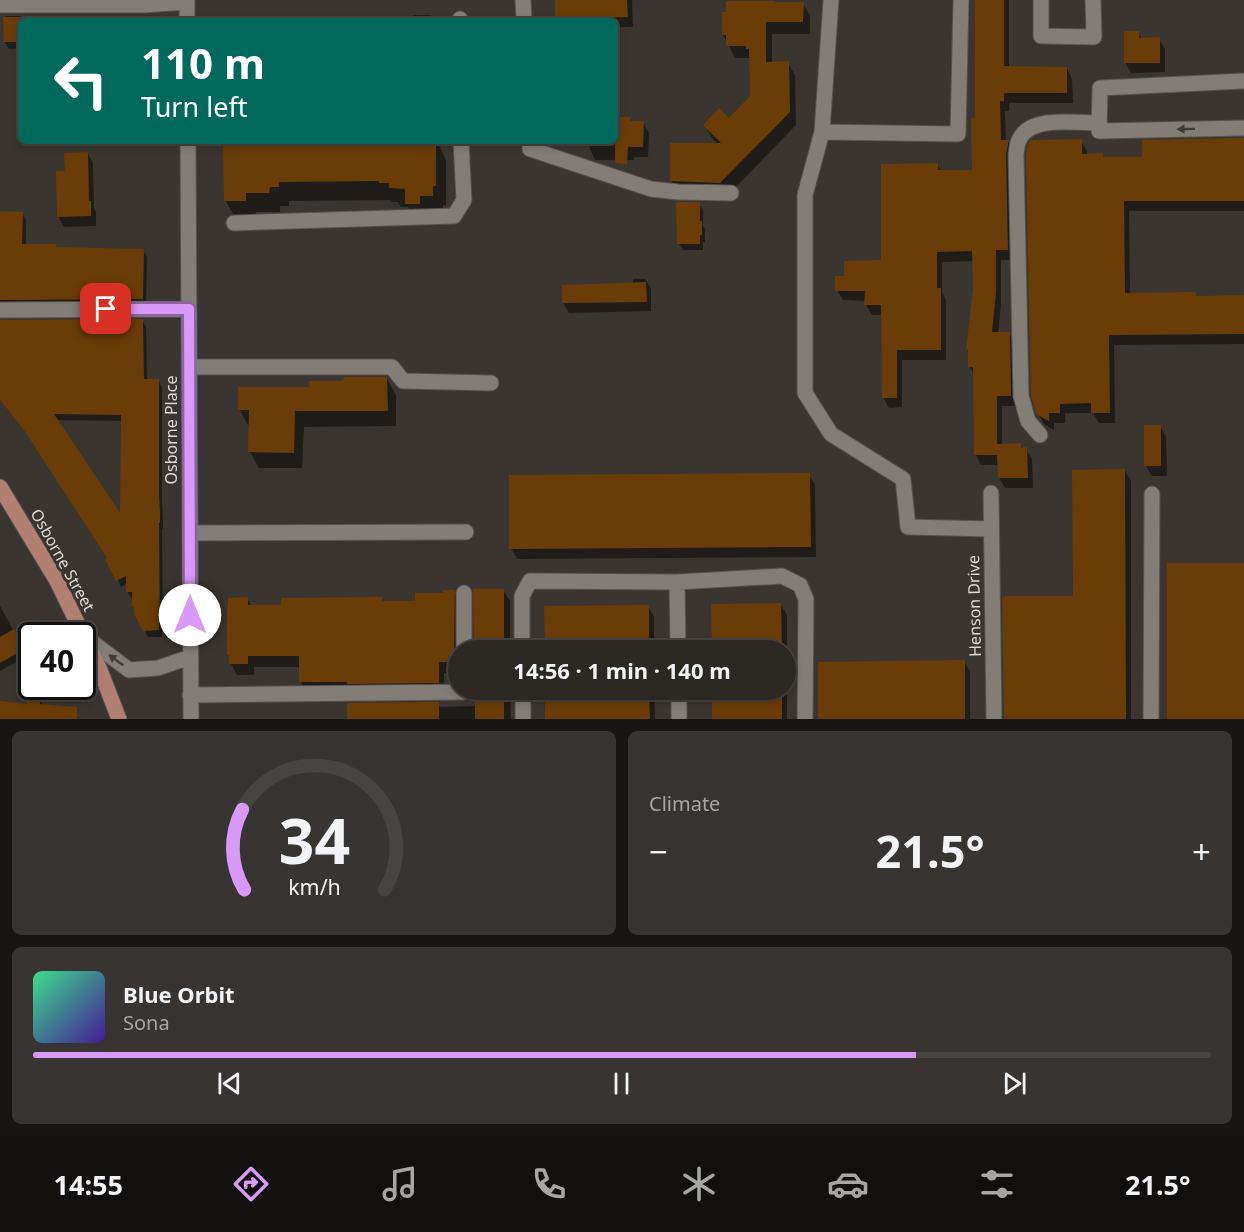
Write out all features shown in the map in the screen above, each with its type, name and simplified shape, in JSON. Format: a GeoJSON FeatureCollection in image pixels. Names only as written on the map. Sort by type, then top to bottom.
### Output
{"type":"FeatureCollection","features":[{"type":"Feature","properties":{"kind":"main road","name":"Osborne Street"},"geometry":{"type":"LineString","coordinates":[[0,487],[57,581],[77,622]]}},
{"type":"Feature","properties":{"kind":"main road","name":"Osborne Street"},"geometry":{"type":"LineString","coordinates":[[96,662],[119,719]]}},
{"type":"Feature","properties":{"kind":"street"},"geometry":{"type":"LineString","coordinates":[[523,0],[524,18]]}},
{"type":"Feature","properties":{"kind":"street"},"geometry":{"type":"LineString","coordinates":[[831,0],[822,132],[805,195],[805,393],[831,434],[903,479],[908,527],[991,529]]}},
{"type":"Feature","properties":{"kind":"street"},"geometry":{"type":"LineString","coordinates":[[822,132],[958,134],[961,0]]}},
{"type":"Feature","properties":{"kind":"street"},"geometry":{"type":"LineString","coordinates":[[1041,0],[1041,36],[1094,37],[1093,0]]}},
{"type":"Feature","properties":{"kind":"street"},"geometry":{"type":"LineString","coordinates":[[0,4],[143,5],[187,1],[187,18]]}},
{"type":"Feature","properties":{"kind":"street"},"geometry":{"type":"LineString","coordinates":[[1244,81],[1100,88],[1099,131],[1244,128]]}},
{"type":"Feature","properties":{"kind":"street"},"geometry":{"type":"LineString","coordinates":[[1040,435],[1028,421],[1021,396],[1016,154],[1019,138],[1029,129],[1044,122],[1099,123]]}},
{"type":"Feature","properties":{"kind":"street","name":"Osborne Place"},"geometry":{"type":"LineString","coordinates":[[188,144],[191,719]]}},
{"type":"Feature","properties":{"kind":"street"},"geometry":{"type":"LineString","coordinates":[[234,223],[454,216],[464,200],[461,144]]}},
{"type":"Feature","properties":{"kind":"street"},"geometry":{"type":"LineString","coordinates":[[530,144],[530,149],[651,189],[731,193]]}},
{"type":"Feature","properties":{"kind":"street"},"geometry":{"type":"LineString","coordinates":[[0,310],[189,309]]}},
{"type":"Feature","properties":{"kind":"street"},"geometry":{"type":"LineString","coordinates":[[189,367],[392,367],[402,381],[491,383]]}},
{"type":"Feature","properties":{"kind":"street","name":"Henson Drive"},"geometry":{"type":"LineString","coordinates":[[991,493],[994,719]]}},
{"type":"Feature","properties":{"kind":"street"},"geometry":{"type":"LineString","coordinates":[[1151,719],[1152,494]]}},
{"type":"Feature","properties":{"kind":"street"},"geometry":{"type":"LineString","coordinates":[[189,533],[466,532]]}},
{"type":"Feature","properties":{"kind":"street"},"geometry":{"type":"LineString","coordinates":[[522,640],[522,596],[530,581],[677,582],[782,576],[800,585],[806,599],[805,719]]}},
{"type":"Feature","properties":{"kind":"street"},"geometry":{"type":"LineString","coordinates":[[677,582],[678,640]]}},
{"type":"Feature","properties":{"kind":"street"},"geometry":{"type":"LineString","coordinates":[[464,593],[464,640]]}},
{"type":"Feature","properties":{"kind":"street"},"geometry":{"type":"LineString","coordinates":[[96,645],[129,670],[158,668],[190,657]]}},
{"type":"Feature","properties":{"kind":"street"},"geometry":{"type":"LineString","coordinates":[[190,695],[448,692]]}},
{"type":"Feature","properties":{"kind":"street"},"geometry":{"type":"LineString","coordinates":[[523,700],[523,719]]}},
{"type":"Feature","properties":{"kind":"street"},"geometry":{"type":"LineString","coordinates":[[679,700],[679,719]]}},
{"type":"Feature","properties":{"kind":"building"},"geometry":{"type":"Polygon","coordinates":[[[555,0],[627,0],[628,17],[555,18],[555,0]]]}},
{"type":"Feature","properties":{"kind":"building"},"geometry":{"type":"Polygon","coordinates":[[[975,0],[1004,0],[1004,66],[1067,67],[1067,93],[1004,93],[1004,101],[1000,101],[1001,140],[1009,140],[1006,154],[1008,250],[996,250],[996,292],[992,332],[1010,332],[1011,396],[997,396],[997,444],[1021,443],[1021,448],[1027,447],[1028,478],[998,478],[997,455],[974,455],[973,367],[968,367],[968,350],[966,350],[973,289],[972,251],[937,252],[937,288],[941,288],[941,350],[897,350],[897,398],[882,398],[881,305],[864,305],[865,291],[835,291],[835,276],[844,276],[844,261],[881,260],[881,164],[938,163],[938,170],[972,170],[971,118],[975,118],[975,0]]]}},
{"type":"Feature","properties":{"kind":"building"},"geometry":{"type":"Polygon","coordinates":[[[726,1],[804,2],[803,22],[766,22],[766,62],[789,61],[790,112],[720,183],[670,181],[670,143],[721,143],[703,125],[719,108],[729,118],[750,96],[749,49],[746,49],[746,46],[726,46],[726,35],[722,35],[722,12],[726,12],[726,1]]]}},
{"type":"Feature","properties":{"kind":"building"},"geometry":{"type":"Polygon","coordinates":[[[3,17],[21,17],[18,18],[18,42],[4,42],[3,17]]]}},
{"type":"Feature","properties":{"kind":"building"},"geometry":{"type":"Polygon","coordinates":[[[1124,31],[1139,31],[1139,38],[1160,37],[1160,63],[1124,63],[1124,31]]]}},
{"type":"Feature","properties":{"kind":"building"},"geometry":{"type":"Polygon","coordinates":[[[618,117],[630,117],[630,121],[644,121],[643,147],[628,147],[627,164],[615,163],[618,117]]]}},
{"type":"Feature","properties":{"kind":"building"},"geometry":{"type":"Polygon","coordinates":[[[1244,138],[1244,201],[1124,201],[1125,293],[1196,292],[1196,296],[1244,295],[1244,334],[1109,335],[1110,413],[1091,413],[1091,403],[1060,404],[1060,413],[1049,413],[1049,421],[1036,414],[1031,395],[1026,155],[1031,140],[1082,139],[1082,154],[1103,153],[1103,157],[1142,157],[1142,140],[1244,138]]]}},
{"type":"Feature","properties":{"kind":"building"},"geometry":{"type":"Polygon","coordinates":[[[223,144],[436,144],[436,186],[433,186],[433,196],[420,196],[420,204],[405,204],[405,189],[389,188],[389,183],[379,183],[379,181],[279,182],[279,187],[270,187],[269,193],[246,193],[246,201],[224,201],[223,144]]]}},
{"type":"Feature","properties":{"kind":"building"},"geometry":{"type":"Polygon","coordinates":[[[88,152],[91,216],[57,217],[56,171],[65,171],[64,153],[88,152]]]}},
{"type":"Feature","properties":{"kind":"building"},"geometry":{"type":"Polygon","coordinates":[[[676,202],[700,202],[702,235],[700,235],[700,244],[677,244],[676,202]]]}},
{"type":"Feature","properties":{"kind":"building"},"geometry":{"type":"Polygon","coordinates":[[[0,211],[23,212],[22,244],[144,249],[143,299],[0,300],[0,211]]]}},
{"type":"Feature","properties":{"kind":"building"},"geometry":{"type":"Polygon","coordinates":[[[646,282],[647,302],[562,303],[562,285],[646,282]]]}},
{"type":"Feature","properties":{"kind":"building"},"geometry":{"type":"Polygon","coordinates":[[[143,319],[144,379],[159,379],[159,630],[143,631],[134,614],[132,592],[126,592],[126,576],[116,581],[105,559],[107,558],[26,433],[0,400],[0,320],[143,319]],[[54,414],[120,513],[121,415],[54,414]]]}},
{"type":"Feature","properties":{"kind":"building"},"geometry":{"type":"Polygon","coordinates":[[[344,377],[387,377],[388,411],[295,411],[294,453],[248,452],[249,410],[238,410],[238,387],[309,387],[309,381],[343,381],[344,377]]]}},
{"type":"Feature","properties":{"kind":"building"},"geometry":{"type":"Polygon","coordinates":[[[1144,425],[1161,425],[1161,466],[1144,466],[1144,425]]]}},
{"type":"Feature","properties":{"kind":"building"},"geometry":{"type":"Polygon","coordinates":[[[1125,469],[1126,719],[1004,719],[1002,598],[1004,596],[1073,596],[1072,470],[1125,469]]]}},
{"type":"Feature","properties":{"kind":"building"},"geometry":{"type":"Polygon","coordinates":[[[810,473],[811,547],[509,549],[509,475],[810,473]]]}},
{"type":"Feature","properties":{"kind":"building"},"geometry":{"type":"Polygon","coordinates":[[[1167,563],[1244,563],[1244,719],[1167,719],[1167,563]]]}},
{"type":"Feature","properties":{"kind":"building"},"geometry":{"type":"Polygon","coordinates":[[[504,589],[504,640],[474,640],[473,590],[504,589]]]}},
{"type":"Feature","properties":{"kind":"building"},"geometry":{"type":"Polygon","coordinates":[[[443,590],[455,590],[454,640],[448,640],[448,662],[439,662],[439,683],[299,682],[299,656],[248,656],[248,664],[229,664],[229,655],[227,655],[228,598],[248,597],[248,605],[281,605],[281,598],[382,597],[382,601],[415,601],[415,593],[443,593],[443,590]]]}},
{"type":"Feature","properties":{"kind":"building"},"geometry":{"type":"Polygon","coordinates":[[[781,603],[782,640],[712,640],[711,604],[781,603]]]}},
{"type":"Feature","properties":{"kind":"building"},"geometry":{"type":"Polygon","coordinates":[[[649,605],[649,640],[545,640],[544,606],[649,605]]]}},
{"type":"Feature","properties":{"kind":"building"},"geometry":{"type":"Polygon","coordinates":[[[14,629],[18,636],[18,653],[0,663],[0,637],[14,629]]]}},
{"type":"Feature","properties":{"kind":"building"},"geometry":{"type":"Polygon","coordinates":[[[965,660],[965,719],[818,719],[818,662],[965,660]]]}},
{"type":"Feature","properties":{"kind":"building"},"geometry":{"type":"Polygon","coordinates":[[[28,700],[40,700],[40,704],[77,707],[77,719],[0,719],[0,701],[27,704],[28,700]]]}},
{"type":"Feature","properties":{"kind":"building"},"geometry":{"type":"Polygon","coordinates":[[[475,700],[504,700],[504,719],[475,719],[475,700]]]}},
{"type":"Feature","properties":{"kind":"building"},"geometry":{"type":"Polygon","coordinates":[[[545,700],[649,700],[650,719],[545,719],[545,700]]]}},
{"type":"Feature","properties":{"kind":"building"},"geometry":{"type":"Polygon","coordinates":[[[712,700],[782,700],[782,719],[712,719],[712,700]]]}},
{"type":"Feature","properties":{"kind":"building"},"geometry":{"type":"Polygon","coordinates":[[[439,702],[439,719],[347,719],[347,703],[439,702]]]}},
{"type":"Feature","properties":{"kind":"route"},"geometry":{"type":"LineString","coordinates":[[106,309],[189,309],[190,615]]}}]}
